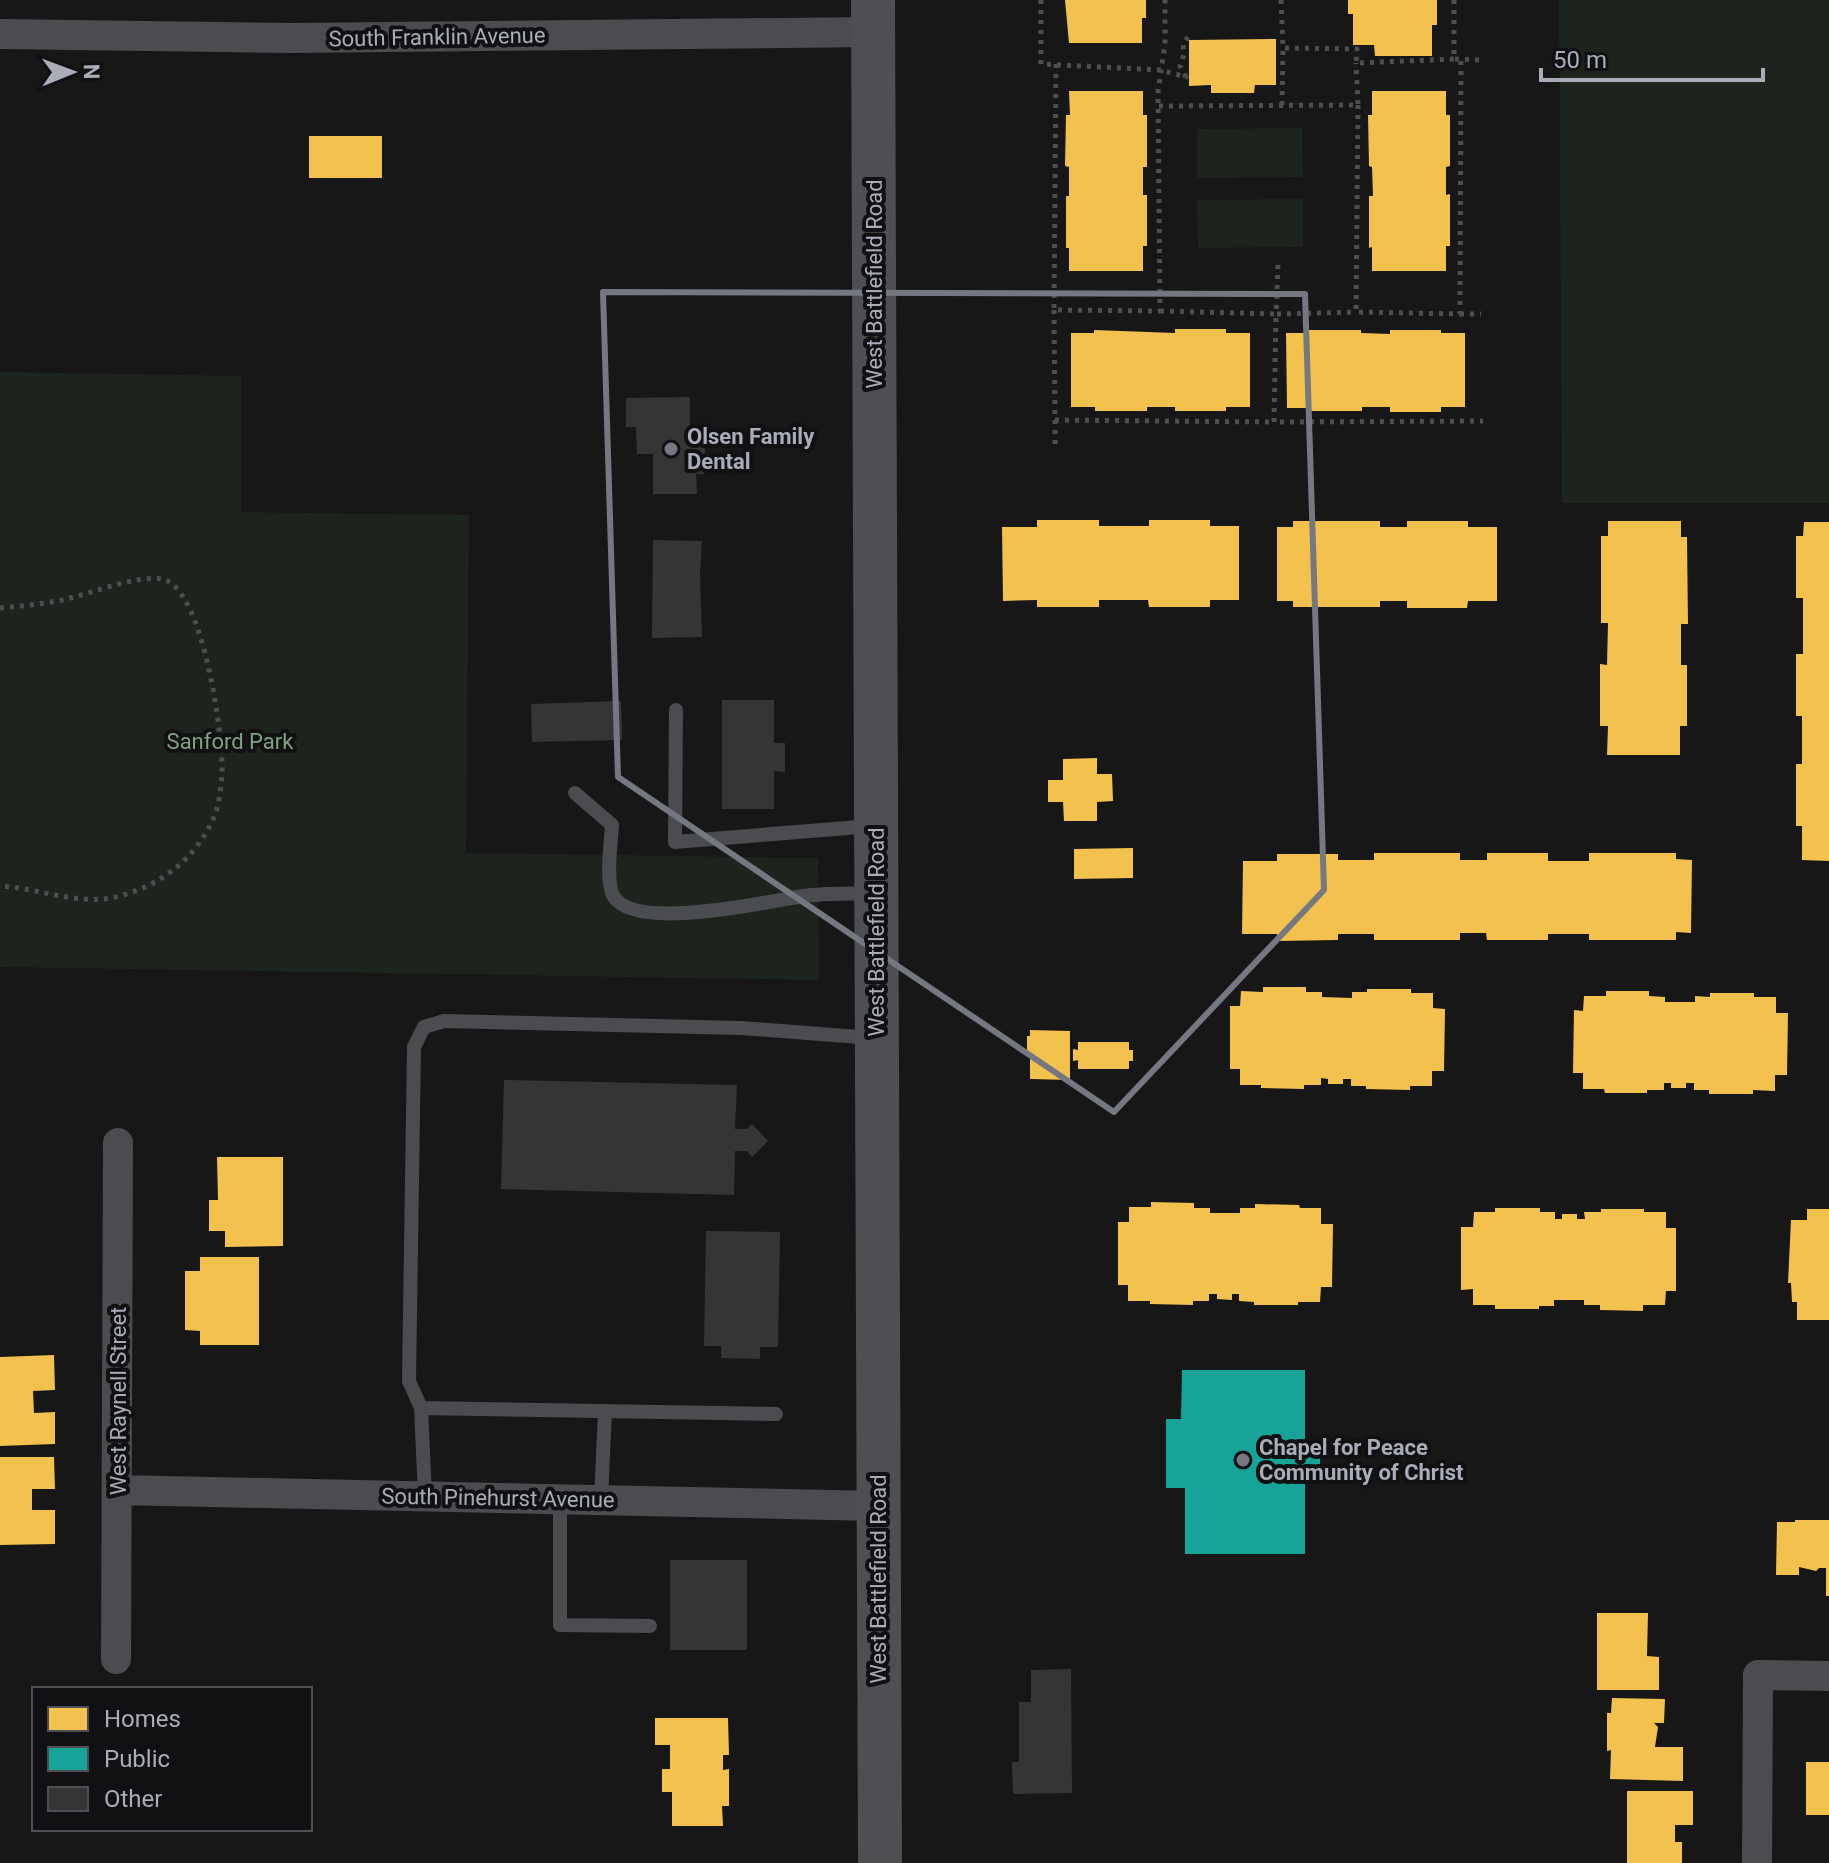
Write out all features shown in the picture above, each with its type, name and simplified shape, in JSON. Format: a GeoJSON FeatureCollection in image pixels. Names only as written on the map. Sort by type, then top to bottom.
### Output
{"type":"FeatureCollection","features":[{"type":"Feature","properties":{"kind":"main road","name":"West Battlefield Road"},"geometry":{"type":"LineString","coordinates":[[873,16],[880,1863]]}},
{"type":"Feature","properties":{"kind":"street","name":"South Franklin Avenue"},"geometry":{"type":"LineString","coordinates":[[0,34],[292,38],[873,16]]}},
{"type":"Feature","properties":{"kind":"street","name":"West Raynell Street"},"geometry":{"type":"LineString","coordinates":[[116,1659],[118,1143]]}},
{"type":"Feature","properties":{"kind":"street","name":"South Pinehurst Avenue"},"geometry":{"type":"LineString","coordinates":[[118,1490],[877,1506]]}},
{"type":"Feature","properties":{"kind":"street"},"geometry":{"type":"LineString","coordinates":[[1757,1863],[1758,1675],[1829,1676]]}},
{"type":"Feature","properties":{"kind":"lane"},"geometry":{"type":"LineString","coordinates":[[676,710],[675,842],[875,826]]}},
{"type":"Feature","properties":{"kind":"lane"},"geometry":{"type":"LineString","coordinates":[[575,793],[612,825],[610,885],[613,896],[621,904],[639,911],[700,913],[806,896],[876,892]]}},
{"type":"Feature","properties":{"kind":"lane"},"geometry":{"type":"LineString","coordinates":[[425,1496],[421,1408],[409,1381],[414,1047],[424,1027],[444,1021],[634,1025],[741,1028],[876,1038]]}},
{"type":"Feature","properties":{"kind":"lane"},"geometry":{"type":"LineString","coordinates":[[421,1408],[776,1414]]}},
{"type":"Feature","properties":{"kind":"lane"},"geometry":{"type":"LineString","coordinates":[[601,1500],[605,1411]]}},
{"type":"Feature","properties":{"kind":"lane"},"geometry":{"type":"LineString","coordinates":[[560,1499],[560,1625],[650,1626]]}},
{"type":"Feature","properties":{"kind":"path"},"geometry":{"type":"LineString","coordinates":[[1041,0],[1041,64],[1161,70],[1186,77],[1180,66],[1183,44],[1191,33]]}},
{"type":"Feature","properties":{"kind":"path"},"geometry":{"type":"LineString","coordinates":[[1160,311],[1159,106],[1165,44],[1165,0]]}},
{"type":"Feature","properties":{"kind":"path"},"geometry":{"type":"LineString","coordinates":[[1281,0],[1282,105]]}},
{"type":"Feature","properties":{"kind":"path"},"geometry":{"type":"LineString","coordinates":[[1454,0],[1460,314]]}},
{"type":"Feature","properties":{"kind":"path"},"geometry":{"type":"LineString","coordinates":[[1283,48],[1357,49],[1356,312]]}},
{"type":"Feature","properties":{"kind":"path"},"geometry":{"type":"LineString","coordinates":[[1356,63],[1481,60]]}},
{"type":"Feature","properties":{"kind":"path"},"geometry":{"type":"LineString","coordinates":[[1055,449],[1056,64]]}},
{"type":"Feature","properties":{"kind":"path"},"geometry":{"type":"LineString","coordinates":[[1159,106],[1358,105]]}},
{"type":"Feature","properties":{"kind":"path"},"geometry":{"type":"LineString","coordinates":[[1274,422],[1278,265]]}},
{"type":"Feature","properties":{"kind":"path"},"geometry":{"type":"LineString","coordinates":[[1054,310],[1481,314]]}},
{"type":"Feature","properties":{"kind":"path"},"geometry":{"type":"LineString","coordinates":[[1055,420],[1483,421]]}},
{"type":"Feature","properties":{"kind":"path"},"geometry":{"type":"LineString","coordinates":[[0,608],[65,599],[137,581],[162,579],[177,585],[203,642],[217,713],[222,774],[215,815],[196,850],[181,866],[154,882],[123,896],[102,900],[84,900],[0,886]]}},
{"type":"Feature","properties":{"kind":"highlighted area"},"geometry":{"type":"Polygon","coordinates":[[[603,292],[1305,294],[1324,890],[1114,1112],[618,777],[603,292]]]}},
{"type":"Feature","properties":{"kind":"green space"},"geometry":{"type":"Polygon","coordinates":[[[1559,0],[1829,0],[1829,503],[1562,503],[1559,0]]]}},
{"type":"Feature","properties":{"kind":"green space"},"geometry":{"type":"Polygon","coordinates":[[[1302,128],[1303,177],[1197,178],[1197,129],[1302,128]]]}},
{"type":"Feature","properties":{"kind":"green space"},"geometry":{"type":"Polygon","coordinates":[[[1303,199],[1303,247],[1198,248],[1197,200],[1303,199]]]}},
{"type":"Feature","properties":{"kind":"green space","name":"Sanford Park"},"geometry":{"type":"Polygon","coordinates":[[[0,372],[241,376],[241,512],[469,515],[466,853],[818,858],[819,980],[0,967],[0,372]]]}},
{"type":"Feature","properties":{"kind":"building: Homes"},"geometry":{"type":"Polygon","coordinates":[[[1065,0],[1146,0],[1142,43],[1069,43],[1065,0]]]}},
{"type":"Feature","properties":{"kind":"building: Homes"},"geometry":{"type":"Polygon","coordinates":[[[1348,0],[1437,0],[1437,25],[1432,25],[1432,56],[1375,56],[1374,45],[1353,45],[1353,14],[1348,14],[1348,0]]]}},
{"type":"Feature","properties":{"kind":"building: Homes"},"geometry":{"type":"Polygon","coordinates":[[[1276,39],[1276,85],[1255,85],[1254,93],[1211,93],[1211,85],[1189,86],[1189,40],[1276,39]]]}},
{"type":"Feature","properties":{"kind":"building: Homes"},"geometry":{"type":"Polygon","coordinates":[[[1069,91],[1143,91],[1143,115],[1147,115],[1147,167],[1143,167],[1143,195],[1147,195],[1147,246],[1143,246],[1143,271],[1069,271],[1066,196],[1069,196],[1069,167],[1065,166],[1069,91]]]}},
{"type":"Feature","properties":{"kind":"building: Homes"},"geometry":{"type":"Polygon","coordinates":[[[1372,91],[1446,91],[1446,115],[1450,115],[1450,166],[1446,167],[1446,195],[1450,194],[1450,246],[1446,246],[1446,271],[1372,271],[1369,196],[1373,196],[1368,115],[1372,115],[1372,91]]]}},
{"type":"Feature","properties":{"kind":"building: Homes"},"geometry":{"type":"Polygon","coordinates":[[[309,136],[382,136],[382,178],[309,178],[309,136]]]}},
{"type":"Feature","properties":{"kind":"building: Homes"},"geometry":{"type":"Polygon","coordinates":[[[1175,329],[1226,329],[1226,333],[1250,333],[1250,407],[1226,407],[1226,411],[1175,411],[1175,407],[1147,407],[1147,411],[1095,411],[1095,407],[1071,407],[1071,333],[1094,333],[1094,330],[1175,333],[1175,329]]]}},
{"type":"Feature","properties":{"kind":"building: Homes"},"geometry":{"type":"Polygon","coordinates":[[[1309,330],[1361,330],[1361,333],[1390,334],[1390,330],[1441,330],[1441,333],[1465,333],[1465,407],[1441,407],[1441,412],[1390,412],[1390,407],[1362,407],[1362,411],[1287,408],[1286,333],[1309,333],[1309,330]]]}},
{"type":"Feature","properties":{"kind":"building: Homes"},"geometry":{"type":"Polygon","coordinates":[[[1037,520],[1099,520],[1099,526],[1149,526],[1149,520],[1210,520],[1210,526],[1239,526],[1239,600],[1210,600],[1210,607],[1149,607],[1148,600],[1099,600],[1099,607],[1037,607],[1037,600],[1003,601],[1002,527],[1037,527],[1037,520]]]}},
{"type":"Feature","properties":{"kind":"building: Homes"},"geometry":{"type":"Polygon","coordinates":[[[1293,521],[1380,521],[1380,527],[1407,527],[1407,521],[1468,521],[1468,527],[1497,527],[1497,601],[1468,601],[1467,608],[1407,608],[1407,601],[1380,601],[1380,607],[1293,607],[1293,601],[1277,601],[1277,527],[1293,527],[1293,521]]]}},
{"type":"Feature","properties":{"kind":"building: Homes"},"geometry":{"type":"Polygon","coordinates":[[[1608,521],[1681,521],[1681,537],[1687,537],[1688,624],[1681,624],[1681,665],[1687,665],[1687,726],[1680,726],[1680,755],[1607,755],[1608,726],[1600,726],[1600,664],[1607,665],[1608,623],[1601,623],[1601,536],[1608,536],[1608,521]]]}},
{"type":"Feature","properties":{"kind":"building: Homes"},"geometry":{"type":"Polygon","coordinates":[[[1804,522],[1829,522],[1829,861],[1802,860],[1802,826],[1796,826],[1796,764],[1802,764],[1802,716],[1796,716],[1796,654],[1803,654],[1803,598],[1796,598],[1796,536],[1803,536],[1804,522]]]}},
{"type":"Feature","properties":{"kind":"building: Homes"},"geometry":{"type":"Polygon","coordinates":[[[1097,758],[1097,774],[1112,774],[1113,801],[1097,802],[1097,821],[1064,821],[1063,802],[1048,802],[1048,780],[1063,780],[1063,759],[1097,758]]]}},
{"type":"Feature","properties":{"kind":"building: Homes"},"geometry":{"type":"Polygon","coordinates":[[[1133,848],[1133,878],[1074,879],[1074,849],[1133,848]]]}},
{"type":"Feature","properties":{"kind":"building: Homes"},"geometry":{"type":"Polygon","coordinates":[[[1374,853],[1460,853],[1460,860],[1487,860],[1487,853],[1548,853],[1548,861],[1589,861],[1589,853],[1676,853],[1676,859],[1692,860],[1691,933],[1676,932],[1676,940],[1589,940],[1589,934],[1548,934],[1548,940],[1487,940],[1486,933],[1460,933],[1460,940],[1374,940],[1374,934],[1338,934],[1338,940],[1277,941],[1277,934],[1242,934],[1243,861],[1277,861],[1277,854],[1338,854],[1338,860],[1374,860],[1374,853]]]}},
{"type":"Feature","properties":{"kind":"building: Homes"},"geometry":{"type":"Polygon","coordinates":[[[1263,987],[1306,987],[1306,992],[1322,992],[1322,997],[1352,998],[1352,992],[1367,992],[1367,989],[1411,989],[1411,993],[1433,993],[1433,1008],[1445,1009],[1444,1071],[1432,1071],[1432,1086],[1410,1086],[1410,1090],[1366,1089],[1366,1086],[1351,1086],[1351,1079],[1343,1079],[1343,1084],[1328,1084],[1328,1079],[1321,1078],[1321,1085],[1304,1085],[1304,1089],[1240,1085],[1240,1069],[1230,1069],[1230,1006],[1240,1006],[1241,991],[1263,992],[1263,987]]]}},
{"type":"Feature","properties":{"kind":"building: Homes"},"geometry":{"type":"Polygon","coordinates":[[[1606,991],[1649,991],[1649,996],[1665,997],[1665,1002],[1695,1002],[1695,996],[1710,997],[1710,993],[1754,993],[1754,997],[1776,997],[1776,1013],[1788,1013],[1787,1075],[1775,1075],[1775,1091],[1753,1090],[1753,1094],[1709,1094],[1709,1090],[1694,1090],[1694,1083],[1686,1083],[1686,1088],[1671,1088],[1671,1083],[1664,1083],[1664,1090],[1647,1090],[1647,1093],[1605,1093],[1604,1089],[1583,1089],[1583,1073],[1573,1073],[1574,1010],[1583,1011],[1584,996],[1606,996],[1606,991]]]}},
{"type":"Feature","properties":{"kind":"building: Homes"},"geometry":{"type":"Polygon","coordinates":[[[1030,1030],[1070,1031],[1070,1080],[1030,1079],[1027,1036],[1030,1036],[1030,1030]]]}},
{"type":"Feature","properties":{"kind":"building: Homes"},"geometry":{"type":"Polygon","coordinates":[[[1078,1042],[1129,1042],[1133,1061],[1129,1061],[1129,1069],[1078,1069],[1078,1060],[1073,1061],[1073,1049],[1078,1050],[1078,1042]]]}},
{"type":"Feature","properties":{"kind":"building: Homes"},"geometry":{"type":"Polygon","coordinates":[[[217,1157],[283,1157],[283,1246],[225,1247],[225,1231],[209,1231],[209,1200],[218,1200],[217,1157]]]}},
{"type":"Feature","properties":{"kind":"building: Homes"},"geometry":{"type":"Polygon","coordinates":[[[1151,1202],[1194,1203],[1194,1208],[1210,1208],[1210,1213],[1240,1213],[1240,1208],[1255,1208],[1255,1204],[1321,1208],[1321,1224],[1333,1224],[1332,1287],[1321,1287],[1320,1302],[1298,1302],[1298,1305],[1254,1305],[1254,1302],[1239,1301],[1239,1294],[1232,1294],[1232,1300],[1217,1299],[1217,1294],[1209,1294],[1209,1301],[1193,1301],[1193,1305],[1128,1301],[1128,1285],[1118,1285],[1118,1222],[1129,1222],[1129,1207],[1151,1207],[1151,1202]]]}},
{"type":"Feature","properties":{"kind":"building: Homes"},"geometry":{"type":"Polygon","coordinates":[[[1495,1208],[1540,1208],[1540,1212],[1555,1212],[1555,1219],[1562,1219],[1562,1214],[1577,1214],[1577,1219],[1585,1219],[1584,1212],[1601,1212],[1601,1209],[1666,1212],[1666,1228],[1676,1228],[1676,1291],[1666,1291],[1665,1305],[1643,1305],[1643,1311],[1600,1310],[1600,1305],[1584,1305],[1584,1300],[1554,1300],[1554,1306],[1539,1306],[1539,1309],[1495,1309],[1495,1305],[1473,1305],[1473,1289],[1461,1290],[1461,1227],[1473,1227],[1474,1212],[1495,1212],[1495,1208]]]}},
{"type":"Feature","properties":{"kind":"building: Homes"},"geometry":{"type":"Polygon","coordinates":[[[1807,1209],[1829,1209],[1829,1320],[1797,1320],[1797,1302],[1792,1302],[1791,1283],[1788,1283],[1791,1220],[1807,1220],[1807,1209]]]}},
{"type":"Feature","properties":{"kind":"building: Homes"},"geometry":{"type":"Polygon","coordinates":[[[200,1257],[259,1257],[259,1345],[200,1345],[200,1331],[185,1330],[185,1271],[200,1271],[200,1257]]]}},
{"type":"Feature","properties":{"kind":"building: Homes"},"geometry":{"type":"Polygon","coordinates":[[[54,1355],[55,1390],[33,1391],[34,1413],[55,1412],[55,1444],[0,1446],[0,1357],[54,1355]]]}},
{"type":"Feature","properties":{"kind":"building: Homes"},"geometry":{"type":"Polygon","coordinates":[[[0,1457],[54,1457],[55,1489],[32,1489],[32,1510],[55,1510],[55,1544],[0,1545],[0,1457]]]}},
{"type":"Feature","properties":{"kind":"building: Homes"},"geometry":{"type":"Polygon","coordinates":[[[1829,1520],[1829,1596],[1826,1596],[1826,1568],[1816,1571],[1799,1567],[1799,1575],[1776,1575],[1777,1522],[1829,1520]]]}},
{"type":"Feature","properties":{"kind":"building: Homes"},"geometry":{"type":"Polygon","coordinates":[[[1597,1613],[1648,1613],[1647,1656],[1659,1657],[1659,1690],[1597,1690],[1597,1613]]]}},
{"type":"Feature","properties":{"kind":"building: Homes"},"geometry":{"type":"Polygon","coordinates":[[[1612,1698],[1665,1699],[1664,1723],[1654,1723],[1658,1727],[1655,1747],[1683,1747],[1683,1781],[1610,1779],[1607,1713],[1611,1713],[1612,1698]]]}},
{"type":"Feature","properties":{"kind":"building: Homes"},"geometry":{"type":"Polygon","coordinates":[[[655,1718],[728,1718],[729,1755],[723,1755],[723,1770],[729,1769],[729,1806],[722,1806],[723,1826],[672,1826],[672,1792],[662,1792],[662,1769],[670,1769],[670,1745],[655,1745],[655,1718]]]}},
{"type":"Feature","properties":{"kind":"building: Homes"},"geometry":{"type":"Polygon","coordinates":[[[1806,1762],[1829,1762],[1829,1815],[1806,1815],[1806,1762]]]}},
{"type":"Feature","properties":{"kind":"building: Homes"},"geometry":{"type":"Polygon","coordinates":[[[1627,1791],[1693,1791],[1693,1825],[1675,1825],[1675,1842],[1682,1842],[1682,1863],[1627,1863],[1627,1791]]]}},
{"type":"Feature","properties":{"kind":"building: Public","name":"Chapel for Peace Community of Christ"},"geometry":{"type":"Polygon","coordinates":[[[1182,1370],[1305,1370],[1305,1442],[1320,1442],[1320,1478],[1305,1478],[1305,1554],[1185,1554],[1185,1488],[1166,1488],[1166,1419],[1181,1419],[1182,1370]]]}},
{"type":"Feature","properties":{"kind":"building: Other","name":"Olsen Family Dental"},"geometry":{"type":"Polygon","coordinates":[[[690,397],[690,429],[703,429],[707,471],[696,474],[697,494],[653,494],[653,454],[637,454],[636,427],[626,427],[626,398],[690,397]]]}},
{"type":"Feature","properties":{"kind":"building: Other"},"geometry":{"type":"Polygon","coordinates":[[[653,540],[702,541],[702,637],[652,638],[653,540]]]}},
{"type":"Feature","properties":{"kind":"building: Other"},"geometry":{"type":"Polygon","coordinates":[[[722,700],[774,700],[774,743],[785,743],[785,772],[774,771],[774,809],[722,809],[722,700]]]}},
{"type":"Feature","properties":{"kind":"building: Other"},"geometry":{"type":"Polygon","coordinates":[[[621,701],[622,740],[532,742],[531,704],[621,701]]]}},
{"type":"Feature","properties":{"kind":"building: Other"},"geometry":{"type":"Polygon","coordinates":[[[504,1080],[737,1085],[735,1129],[747,1129],[752,1124],[768,1141],[752,1157],[747,1151],[735,1151],[734,1195],[501,1189],[504,1080]]]}},
{"type":"Feature","properties":{"kind":"building: Other"},"geometry":{"type":"Polygon","coordinates":[[[706,1231],[780,1232],[778,1347],[760,1347],[760,1359],[721,1358],[721,1346],[704,1346],[706,1231]]]}},
{"type":"Feature","properties":{"kind":"building: Other"},"geometry":{"type":"Polygon","coordinates":[[[670,1560],[747,1560],[747,1650],[670,1650],[670,1560]]]}},
{"type":"Feature","properties":{"kind":"building: Other"},"geometry":{"type":"Polygon","coordinates":[[[1071,1669],[1072,1793],[1013,1794],[1012,1762],[1019,1762],[1019,1702],[1031,1702],[1031,1670],[1071,1669]]]}},
{"type":"Feature","properties":{"kind":"place","name":"Olsen Family Dental"},"geometry":{"type":"Point","coordinates":[671,449]}},
{"type":"Feature","properties":{"kind":"place","name":"Chapel for Peace Community of Christ"},"geometry":{"type":"Point","coordinates":[1243,1460]}}]}
